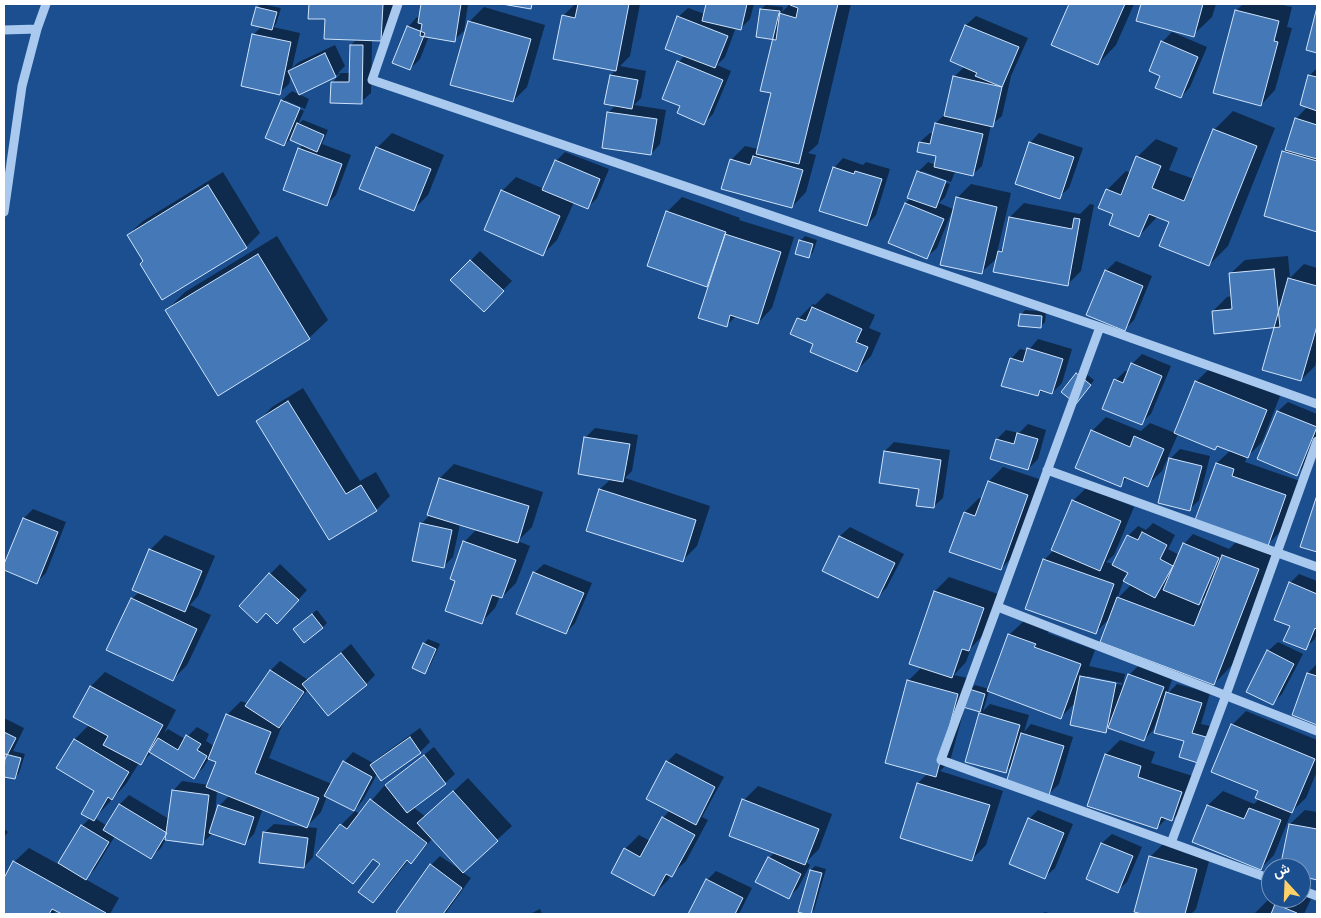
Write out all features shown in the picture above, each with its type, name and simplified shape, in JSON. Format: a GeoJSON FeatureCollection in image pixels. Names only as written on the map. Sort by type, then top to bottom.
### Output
{"type":"FeatureCollection","features":[{"type":"Feature","properties":{"kind":"street"},"geometry":{"type":"LineString","coordinates":[[4,212],[22,86],[37,29],[46,4]]}},
{"type":"Feature","properties":{"kind":"street"},"geometry":{"type":"LineString","coordinates":[[398,4],[372,80],[1100,328],[1317,404]]}},
{"type":"Feature","properties":{"kind":"street"},"geometry":{"type":"LineString","coordinates":[[4,30],[37,29]]}},
{"type":"Feature","properties":{"kind":"street"},"geometry":{"type":"LineString","coordinates":[[1100,328],[941,760],[1261,875]]}},
{"type":"Feature","properties":{"kind":"street"},"geometry":{"type":"LineString","coordinates":[[1171,843],[1317,441]]}},
{"type":"Feature","properties":{"kind":"street"},"geometry":{"type":"LineString","coordinates":[[1047,470],[1317,567]]}},
{"type":"Feature","properties":{"kind":"street"},"geometry":{"type":"LineString","coordinates":[[998,607],[1317,731]]}},
{"type":"Feature","properties":{"kind":"building"},"geometry":{"type":"Polygon","coordinates":[[[309,4],[383,4],[381,41],[324,39],[325,19],[308,19],[309,4]]]}},
{"type":"Feature","properties":{"kind":"building"},"geometry":{"type":"Polygon","coordinates":[[[421,4],[461,4],[455,42],[420,36],[422,24],[418,23],[421,4]]]}},
{"type":"Feature","properties":{"kind":"building"},"geometry":{"type":"Polygon","coordinates":[[[502,4],[532,4],[531,9],[502,4]]]}},
{"type":"Feature","properties":{"kind":"building"},"geometry":{"type":"Polygon","coordinates":[[[578,4],[629,4],[616,71],[553,59],[562,15],[575,18],[578,4]]]}},
{"type":"Feature","properties":{"kind":"building"},"geometry":{"type":"Polygon","coordinates":[[[706,4],[747,4],[741,30],[702,21],[706,4]]]}},
{"type":"Feature","properties":{"kind":"building"},"geometry":{"type":"Polygon","coordinates":[[[790,4],[838,4],[799,164],[756,154],[771,93],[760,91],[779,13],[796,18],[798,8],[790,4]]]}},
{"type":"Feature","properties":{"kind":"building"},"geometry":{"type":"Polygon","coordinates":[[[1069,4],[1125,4],[1098,65],[1051,45],[1069,4]]]}},
{"type":"Feature","properties":{"kind":"building"},"geometry":{"type":"Polygon","coordinates":[[[1141,4],[1203,4],[1194,37],[1136,21],[1141,4]]]}},
{"type":"Feature","properties":{"kind":"building"},"geometry":{"type":"Polygon","coordinates":[[[256,7],[277,12],[272,30],[251,25],[256,7]]]}},
{"type":"Feature","properties":{"kind":"building"},"geometry":{"type":"Polygon","coordinates":[[[1317,7],[1317,53],[1306,50],[1317,7]]]}},
{"type":"Feature","properties":{"kind":"building"},"geometry":{"type":"Polygon","coordinates":[[[760,9],[780,11],[776,40],[756,37],[760,9]]]}},
{"type":"Feature","properties":{"kind":"building"},"geometry":{"type":"Polygon","coordinates":[[[1235,10],[1279,21],[1274,41],[1278,42],[1261,106],[1213,93],[1235,10]]]}},
{"type":"Feature","properties":{"kind":"building"},"geometry":{"type":"Polygon","coordinates":[[[677,16],[728,36],[715,68],[665,49],[677,16]]]}},
{"type":"Feature","properties":{"kind":"building"},"geometry":{"type":"Polygon","coordinates":[[[468,21],[531,39],[513,102],[450,85],[468,21]]]}},
{"type":"Feature","properties":{"kind":"building"},"geometry":{"type":"Polygon","coordinates":[[[965,25],[1019,47],[1002,87],[975,76],[977,73],[950,61],[965,25]]]}},
{"type":"Feature","properties":{"kind":"building"},"geometry":{"type":"Polygon","coordinates":[[[407,26],[425,33],[410,70],[392,63],[407,26]]]}},
{"type":"Feature","properties":{"kind":"building"},"geometry":{"type":"Polygon","coordinates":[[[252,34],[291,42],[280,95],[241,86],[252,34]]]}},
{"type":"Feature","properties":{"kind":"building"},"geometry":{"type":"Polygon","coordinates":[[[1161,41],[1198,57],[1181,98],[1155,88],[1160,76],[1149,71],[1161,41]]]}},
{"type":"Feature","properties":{"kind":"building"},"geometry":{"type":"Polygon","coordinates":[[[350,45],[363,45],[362,104],[330,103],[331,82],[349,82],[350,45]]]}},
{"type":"Feature","properties":{"kind":"building"},"geometry":{"type":"Polygon","coordinates":[[[325,53],[336,77],[299,95],[288,71],[325,53]]]}},
{"type":"Feature","properties":{"kind":"building"},"geometry":{"type":"Polygon","coordinates":[[[677,61],[723,80],[704,125],[677,113],[680,106],[662,99],[677,61]]]}},
{"type":"Feature","properties":{"kind":"building"},"geometry":{"type":"Polygon","coordinates":[[[610,75],[638,80],[632,109],[604,104],[610,75]]]}},
{"type":"Feature","properties":{"kind":"building"},"geometry":{"type":"Polygon","coordinates":[[[1308,75],[1317,77],[1317,111],[1300,105],[1308,75]]]}},
{"type":"Feature","properties":{"kind":"building"},"geometry":{"type":"Polygon","coordinates":[[[953,76],[1002,87],[993,127],[944,116],[953,76]]]}},
{"type":"Feature","properties":{"kind":"building"},"geometry":{"type":"Polygon","coordinates":[[[281,100],[300,108],[284,146],[265,138],[281,100]]]}},
{"type":"Feature","properties":{"kind":"building"},"geometry":{"type":"Polygon","coordinates":[[[607,112],[657,119],[651,155],[602,148],[607,112]]]}},
{"type":"Feature","properties":{"kind":"building"},"geometry":{"type":"Polygon","coordinates":[[[1295,118],[1317,125],[1317,159],[1285,150],[1295,118]]]}},
{"type":"Feature","properties":{"kind":"building"},"geometry":{"type":"Polygon","coordinates":[[[297,123],[324,135],[317,152],[290,140],[297,123]]]}},
{"type":"Feature","properties":{"kind":"building"},"geometry":{"type":"Polygon","coordinates":[[[935,123],[983,134],[973,176],[934,167],[936,156],[917,152],[919,142],[930,144],[935,123]]]}},
{"type":"Feature","properties":{"kind":"building"},"geometry":{"type":"Polygon","coordinates":[[[1213,129],[1257,146],[1209,266],[1159,246],[1169,222],[1149,214],[1139,237],[1109,225],[1113,214],[1098,208],[1106,189],[1121,195],[1136,156],[1161,166],[1152,188],[1184,201],[1213,129]]]}},
{"type":"Feature","properties":{"kind":"building"},"geometry":{"type":"Polygon","coordinates":[[[1029,142],[1074,157],[1060,199],[1015,184],[1029,142]]]}},
{"type":"Feature","properties":{"kind":"building"},"geometry":{"type":"Polygon","coordinates":[[[376,147],[431,169],[414,211],[359,189],[376,147]]]}},
{"type":"Feature","properties":{"kind":"building"},"geometry":{"type":"Polygon","coordinates":[[[298,148],[342,164],[327,206],[283,190],[298,148]]]}},
{"type":"Feature","properties":{"kind":"building"},"geometry":{"type":"Polygon","coordinates":[[[1282,151],[1317,161],[1317,232],[1264,216],[1282,151]]]}},
{"type":"Feature","properties":{"kind":"building"},"geometry":{"type":"Polygon","coordinates":[[[753,156],[803,170],[792,208],[721,189],[730,159],[750,165],[753,156]]]}},
{"type":"Feature","properties":{"kind":"building"},"geometry":{"type":"Polygon","coordinates":[[[555,160],[600,179],[588,209],[542,190],[555,160]]]}},
{"type":"Feature","properties":{"kind":"building"},"geometry":{"type":"Polygon","coordinates":[[[833,167],[854,174],[855,171],[882,179],[867,226],[819,211],[833,167]]]}},
{"type":"Feature","properties":{"kind":"building"},"geometry":{"type":"Polygon","coordinates":[[[917,171],[946,181],[936,208],[907,198],[917,171]]]}},
{"type":"Feature","properties":{"kind":"building"},"geometry":{"type":"Polygon","coordinates":[[[208,185],[247,248],[162,300],[140,264],[143,261],[127,235],[208,185]]]}},
{"type":"Feature","properties":{"kind":"building"},"geometry":{"type":"Polygon","coordinates":[[[501,190],[560,216],[543,256],[484,230],[501,190]]]}},
{"type":"Feature","properties":{"kind":"building"},"geometry":{"type":"Polygon","coordinates":[[[956,197],[997,207],[982,274],[940,265],[956,197]]]}},
{"type":"Feature","properties":{"kind":"building"},"geometry":{"type":"Polygon","coordinates":[[[905,203],[944,219],[927,259],[888,243],[905,203]]]}},
{"type":"Feature","properties":{"kind":"building"},"geometry":{"type":"Polygon","coordinates":[[[666,211],[726,232],[707,287],[647,266],[666,211]]]}},
{"type":"Feature","properties":{"kind":"building"},"geometry":{"type":"Polygon","coordinates":[[[1009,217],[1072,229],[1074,218],[1080,219],[1068,286],[993,272],[998,251],[1002,252],[1009,217]]]}},
{"type":"Feature","properties":{"kind":"building"},"geometry":{"type":"Polygon","coordinates":[[[725,234],[781,252],[758,324],[730,315],[727,327],[698,318],[725,234]]]}},
{"type":"Feature","properties":{"kind":"building"},"geometry":{"type":"Polygon","coordinates":[[[799,240],[813,244],[809,258],[795,254],[799,240]]]}},
{"type":"Feature","properties":{"kind":"building"},"geometry":{"type":"Polygon","coordinates":[[[258,254],[310,339],[218,396],[165,310],[258,254]]]}},
{"type":"Feature","properties":{"kind":"building"},"geometry":{"type":"Polygon","coordinates":[[[470,260],[504,291],[484,312],[450,280],[470,260]]]}},
{"type":"Feature","properties":{"kind":"building"},"geometry":{"type":"Polygon","coordinates":[[[1274,269],[1280,327],[1214,334],[1212,311],[1232,309],[1229,273],[1274,269]]]}},
{"type":"Feature","properties":{"kind":"building"},"geometry":{"type":"Polygon","coordinates":[[[1105,270],[1143,286],[1125,331],[1086,315],[1105,270]]]}},
{"type":"Feature","properties":{"kind":"building"},"geometry":{"type":"Polygon","coordinates":[[[1288,278],[1317,286],[1317,326],[1301,381],[1262,370],[1288,278]]]}},
{"type":"Feature","properties":{"kind":"building"},"geometry":{"type":"Polygon","coordinates":[[[812,307],[862,329],[856,342],[868,347],[857,372],[810,352],[813,344],[790,334],[797,318],[806,321],[812,307]]]}},
{"type":"Feature","properties":{"kind":"building"},"geometry":{"type":"Polygon","coordinates":[[[1020,314],[1042,316],[1041,328],[1018,326],[1020,314]]]}},
{"type":"Feature","properties":{"kind":"building"},"geometry":{"type":"Polygon","coordinates":[[[1027,348],[1063,359],[1052,394],[1040,390],[1038,396],[1001,386],[1010,358],[1023,362],[1027,348]]]}},
{"type":"Feature","properties":{"kind":"building"},"geometry":{"type":"Polygon","coordinates":[[[1131,363],[1162,376],[1142,425],[1102,409],[1114,379],[1123,383],[1131,363]]]}},
{"type":"Feature","properties":{"kind":"building"},"geometry":{"type":"Polygon","coordinates":[[[1076,373],[1091,385],[1076,404],[1061,392],[1076,373]]]}},
{"type":"Feature","properties":{"kind":"building"},"geometry":{"type":"Polygon","coordinates":[[[1195,381],[1267,410],[1248,458],[1217,446],[1215,450],[1174,433],[1195,381]]]}},
{"type":"Feature","properties":{"kind":"building"},"geometry":{"type":"Polygon","coordinates":[[[288,401],[346,494],[361,485],[377,511],[329,540],[256,421],[288,401]]]}},
{"type":"Feature","properties":{"kind":"building"},"geometry":{"type":"Polygon","coordinates":[[[1277,411],[1317,427],[1297,476],[1257,459],[1277,411]]]}},
{"type":"Feature","properties":{"kind":"building"},"geometry":{"type":"Polygon","coordinates":[[[1091,430],[1130,447],[1134,436],[1164,449],[1148,487],[1124,477],[1121,487],[1075,468],[1091,430]]]}},
{"type":"Feature","properties":{"kind":"building"},"geometry":{"type":"Polygon","coordinates":[[[1017,433],[1038,439],[1028,470],[990,459],[996,439],[1014,444],[1017,433]]]}},
{"type":"Feature","properties":{"kind":"building"},"geometry":{"type":"Polygon","coordinates":[[[584,437],[630,444],[623,482],[578,474],[584,437]]]}},
{"type":"Feature","properties":{"kind":"building"},"geometry":{"type":"Polygon","coordinates":[[[884,451],[941,460],[934,508],[916,506],[919,489],[879,483],[884,451]]]}},
{"type":"Feature","properties":{"kind":"building"},"geometry":{"type":"Polygon","coordinates":[[[1169,458],[1202,466],[1190,511],[1158,503],[1169,458]]]}},
{"type":"Feature","properties":{"kind":"building"},"geometry":{"type":"Polygon","coordinates":[[[1216,463],[1234,469],[1232,476],[1286,495],[1268,546],[1195,520],[1216,463]]]}},
{"type":"Feature","properties":{"kind":"building"},"geometry":{"type":"Polygon","coordinates":[[[439,478],[529,506],[518,543],[427,515],[439,478]]]}},
{"type":"Feature","properties":{"kind":"building"},"geometry":{"type":"Polygon","coordinates":[[[988,481],[1028,495],[1001,570],[949,552],[964,512],[975,516],[988,481]]]}},
{"type":"Feature","properties":{"kind":"building"},"geometry":{"type":"Polygon","coordinates":[[[599,489],[696,520],[683,562],[586,531],[599,489]]]}},
{"type":"Feature","properties":{"kind":"building"},"geometry":{"type":"Polygon","coordinates":[[[1317,495],[1317,552],[1300,547],[1317,495]]]}},
{"type":"Feature","properties":{"kind":"building"},"geometry":{"type":"Polygon","coordinates":[[[1072,500],[1121,521],[1100,571],[1051,550],[1072,500]]]}},
{"type":"Feature","properties":{"kind":"building"},"geometry":{"type":"Polygon","coordinates":[[[23,518],[58,532],[37,584],[4,570],[4,564],[23,518]]]}},
{"type":"Feature","properties":{"kind":"building"},"geometry":{"type":"Polygon","coordinates":[[[420,523],[452,530],[444,568],[412,561],[420,523]]]}},
{"type":"Feature","properties":{"kind":"building"},"geometry":{"type":"Polygon","coordinates":[[[1142,532],[1167,545],[1160,559],[1173,566],[1155,598],[1123,581],[1128,573],[1112,565],[1127,535],[1138,540],[1142,532]]]}},
{"type":"Feature","properties":{"kind":"building"},"geometry":{"type":"Polygon","coordinates":[[[839,536],[895,563],[878,598],[822,571],[839,536]]]}},
{"type":"Feature","properties":{"kind":"building"},"geometry":{"type":"Polygon","coordinates":[[[463,541],[516,560],[502,598],[492,595],[482,624],[445,611],[455,581],[450,579],[463,541]]]}},
{"type":"Feature","properties":{"kind":"building"},"geometry":{"type":"Polygon","coordinates":[[[1183,543],[1219,558],[1199,605],[1163,590],[1183,543]]]}},
{"type":"Feature","properties":{"kind":"building"},"geometry":{"type":"Polygon","coordinates":[[[149,549],[202,571],[185,612],[132,590],[149,549]]]}},
{"type":"Feature","properties":{"kind":"building"},"geometry":{"type":"Polygon","coordinates":[[[1222,555],[1259,569],[1214,685],[1100,642],[1117,597],[1194,626],[1222,555]]]}},
{"type":"Feature","properties":{"kind":"building"},"geometry":{"type":"Polygon","coordinates":[[[1043,559],[1114,584],[1096,634],[1025,609],[1043,559]]]}},
{"type":"Feature","properties":{"kind":"building"},"geometry":{"type":"Polygon","coordinates":[[[533,572],[584,593],[566,634],[516,614],[533,572]]]}},
{"type":"Feature","properties":{"kind":"building"},"geometry":{"type":"Polygon","coordinates":[[[269,573],[299,600],[277,624],[266,613],[257,623],[239,606],[269,573]]]}},
{"type":"Feature","properties":{"kind":"building"},"geometry":{"type":"Polygon","coordinates":[[[1289,582],[1317,594],[1317,630],[1315,628],[1306,650],[1283,641],[1290,626],[1274,620],[1289,582]]]}},
{"type":"Feature","properties":{"kind":"building"},"geometry":{"type":"Polygon","coordinates":[[[934,591],[984,608],[969,651],[962,649],[952,678],[909,664],[934,591]]]}},
{"type":"Feature","properties":{"kind":"building"},"geometry":{"type":"Polygon","coordinates":[[[131,598],[197,629],[173,681],[106,650],[131,598]]]}},
{"type":"Feature","properties":{"kind":"building"},"geometry":{"type":"Polygon","coordinates":[[[312,614],[323,628],[304,643],[293,629],[312,614]]]}},
{"type":"Feature","properties":{"kind":"building"},"geometry":{"type":"Polygon","coordinates":[[[1008,634],[1036,644],[1034,647],[1081,664],[1061,719],[987,691],[1008,634]]]}},
{"type":"Feature","properties":{"kind":"building"},"geometry":{"type":"Polygon","coordinates":[[[423,643],[436,649],[425,674],[412,668],[423,643]]]}},
{"type":"Feature","properties":{"kind":"building"},"geometry":{"type":"Polygon","coordinates":[[[1267,650],[1294,664],[1273,705],[1246,692],[1267,650]]]}},
{"type":"Feature","properties":{"kind":"building"},"geometry":{"type":"Polygon","coordinates":[[[341,653],[367,685],[328,716],[302,684],[341,653]]]}},
{"type":"Feature","properties":{"kind":"building"},"geometry":{"type":"Polygon","coordinates":[[[270,670],[304,692],[279,728],[245,706],[270,670]]]}},
{"type":"Feature","properties":{"kind":"building"},"geometry":{"type":"Polygon","coordinates":[[[1307,673],[1317,676],[1317,725],[1292,715],[1307,673]]]}},
{"type":"Feature","properties":{"kind":"building"},"geometry":{"type":"Polygon","coordinates":[[[1128,674],[1164,687],[1144,741],[1108,728],[1128,674]]]}},
{"type":"Feature","properties":{"kind":"building"},"geometry":{"type":"Polygon","coordinates":[[[1080,676],[1116,683],[1106,733],[1070,725],[1080,676]]]}},
{"type":"Feature","properties":{"kind":"building"},"geometry":{"type":"Polygon","coordinates":[[[907,680],[958,694],[936,777],[885,763],[907,680]]]}},
{"type":"Feature","properties":{"kind":"building"},"geometry":{"type":"Polygon","coordinates":[[[90,686],[163,725],[141,765],[103,745],[108,736],[73,717],[90,686]]]}},
{"type":"Feature","properties":{"kind":"building"},"geometry":{"type":"Polygon","coordinates":[[[969,689],[985,694],[980,712],[963,707],[969,689]]]}},
{"type":"Feature","properties":{"kind":"building"},"geometry":{"type":"Polygon","coordinates":[[[1166,692],[1202,703],[1192,733],[1206,737],[1198,763],[1179,757],[1184,741],[1154,733],[1166,692]]]}},
{"type":"Feature","properties":{"kind":"building"},"geometry":{"type":"Polygon","coordinates":[[[979,713],[1020,725],[1006,773],[965,762],[979,713]]]}},
{"type":"Feature","properties":{"kind":"building"},"geometry":{"type":"Polygon","coordinates":[[[226,714],[271,732],[255,773],[319,798],[307,828],[206,787],[216,762],[208,759],[226,714]]]}},
{"type":"Feature","properties":{"kind":"building"},"geometry":{"type":"Polygon","coordinates":[[[1231,724],[1315,759],[1292,813],[1255,798],[1258,791],[1211,772],[1231,724]]]}},
{"type":"Feature","properties":{"kind":"building"},"geometry":{"type":"Polygon","coordinates":[[[4,732],[16,738],[4,761],[4,732]]]}},
{"type":"Feature","properties":{"kind":"building"},"geometry":{"type":"Polygon","coordinates":[[[1021,733],[1064,746],[1049,795],[1006,783],[1021,733]]]}},
{"type":"Feature","properties":{"kind":"building"},"geometry":{"type":"Polygon","coordinates":[[[186,735],[201,744],[197,750],[207,756],[194,779],[149,752],[158,738],[178,750],[186,735]]]}},
{"type":"Feature","properties":{"kind":"building"},"geometry":{"type":"Polygon","coordinates":[[[410,737],[421,753],[381,781],[370,765],[410,737]]]}},
{"type":"Feature","properties":{"kind":"building"},"geometry":{"type":"Polygon","coordinates":[[[74,739],[129,772],[112,800],[108,797],[94,821],[81,814],[94,791],[56,768],[74,739]]]}},
{"type":"Feature","properties":{"kind":"building"},"geometry":{"type":"Polygon","coordinates":[[[5,754],[21,758],[15,779],[4,777],[5,754]]]}},
{"type":"Feature","properties":{"kind":"building"},"geometry":{"type":"Polygon","coordinates":[[[1105,754],[1141,766],[1138,777],[1182,792],[1172,821],[1161,817],[1157,829],[1087,806],[1105,754]]]}},
{"type":"Feature","properties":{"kind":"building"},"geometry":{"type":"Polygon","coordinates":[[[424,755],[446,784],[407,813],[385,785],[424,755]]]}},
{"type":"Feature","properties":{"kind":"building"},"geometry":{"type":"Polygon","coordinates":[[[343,761],[372,777],[354,811],[324,796],[343,761]]]}},
{"type":"Feature","properties":{"kind":"building"},"geometry":{"type":"Polygon","coordinates":[[[666,761],[715,787],[696,825],[646,799],[666,761]]]}},
{"type":"Feature","properties":{"kind":"building"},"geometry":{"type":"Polygon","coordinates":[[[917,783],[990,805],[972,861],[900,838],[917,783]]]}},
{"type":"Feature","properties":{"kind":"building"},"geometry":{"type":"Polygon","coordinates":[[[172,790],[209,795],[203,845],[165,840],[172,790]]]}},
{"type":"Feature","properties":{"kind":"building"},"geometry":{"type":"Polygon","coordinates":[[[453,791],[498,841],[463,873],[417,823],[453,791]]]}},
{"type":"Feature","properties":{"kind":"building"},"geometry":{"type":"Polygon","coordinates":[[[370,799],[427,843],[411,864],[407,860],[373,903],[358,892],[380,864],[373,859],[353,884],[316,855],[340,824],[347,829],[370,799]]]}},
{"type":"Feature","properties":{"kind":"building"},"geometry":{"type":"Polygon","coordinates":[[[742,799],[819,829],[805,865],[729,836],[742,799]]]}},
{"type":"Feature","properties":{"kind":"building"},"geometry":{"type":"Polygon","coordinates":[[[119,804],[167,833],[151,859],[103,830],[119,804]]]}},
{"type":"Feature","properties":{"kind":"building"},"geometry":{"type":"Polygon","coordinates":[[[218,805],[254,817],[245,845],[209,833],[218,805]]]}},
{"type":"Feature","properties":{"kind":"building"},"geometry":{"type":"Polygon","coordinates":[[[1207,805],[1244,819],[1249,808],[1281,820],[1266,858],[1261,858],[1261,870],[1192,842],[1207,805]]]}},
{"type":"Feature","properties":{"kind":"building"},"geometry":{"type":"Polygon","coordinates":[[[662,817],[695,835],[672,877],[666,874],[654,896],[611,873],[624,848],[640,857],[662,817]]]}},
{"type":"Feature","properties":{"kind":"building"},"geometry":{"type":"Polygon","coordinates":[[[1028,818],[1064,833],[1045,879],[1009,864],[1028,818]]]}},
{"type":"Feature","properties":{"kind":"building"},"geometry":{"type":"Polygon","coordinates":[[[1289,824],[1317,829],[1317,880],[1311,878],[1311,858],[1282,858],[1289,824]]]}},
{"type":"Feature","properties":{"kind":"building"},"geometry":{"type":"Polygon","coordinates":[[[81,825],[109,842],[86,880],[58,863],[81,825]]]}},
{"type":"Feature","properties":{"kind":"building"},"geometry":{"type":"Polygon","coordinates":[[[263,832],[308,838],[304,868],[259,863],[263,832]]]}},
{"type":"Feature","properties":{"kind":"building"},"geometry":{"type":"Polygon","coordinates":[[[1101,843],[1133,856],[1118,893],[1086,879],[1101,843]]]}},
{"type":"Feature","properties":{"kind":"building"},"geometry":{"type":"Polygon","coordinates":[[[1149,856],[1197,869],[1185,914],[1142,914],[1134,912],[1149,856]]]}},
{"type":"Feature","properties":{"kind":"building"},"geometry":{"type":"Polygon","coordinates":[[[768,857],[801,874],[789,899],[755,882],[768,857]]]}},
{"type":"Feature","properties":{"kind":"building"},"geometry":{"type":"Polygon","coordinates":[[[13,861],[106,913],[62,914],[52,909],[49,914],[4,914],[4,878],[13,861]]]}},
{"type":"Feature","properties":{"kind":"building"},"geometry":{"type":"Polygon","coordinates":[[[430,864],[462,888],[443,914],[399,914],[396,912],[430,864]]]}},
{"type":"Feature","properties":{"kind":"building"},"geometry":{"type":"Polygon","coordinates":[[[810,870],[822,873],[811,914],[805,914],[798,912],[810,870]]]}},
{"type":"Feature","properties":{"kind":"building"},"geometry":{"type":"Polygon","coordinates":[[[706,879],[743,898],[735,914],[688,914],[706,879]]]}},
{"type":"Feature","properties":{"kind":"building"},"geometry":{"type":"Polygon","coordinates":[[[1273,908],[1285,908],[1297,913],[1297,914],[1271,914],[1273,908]]]}}]}
